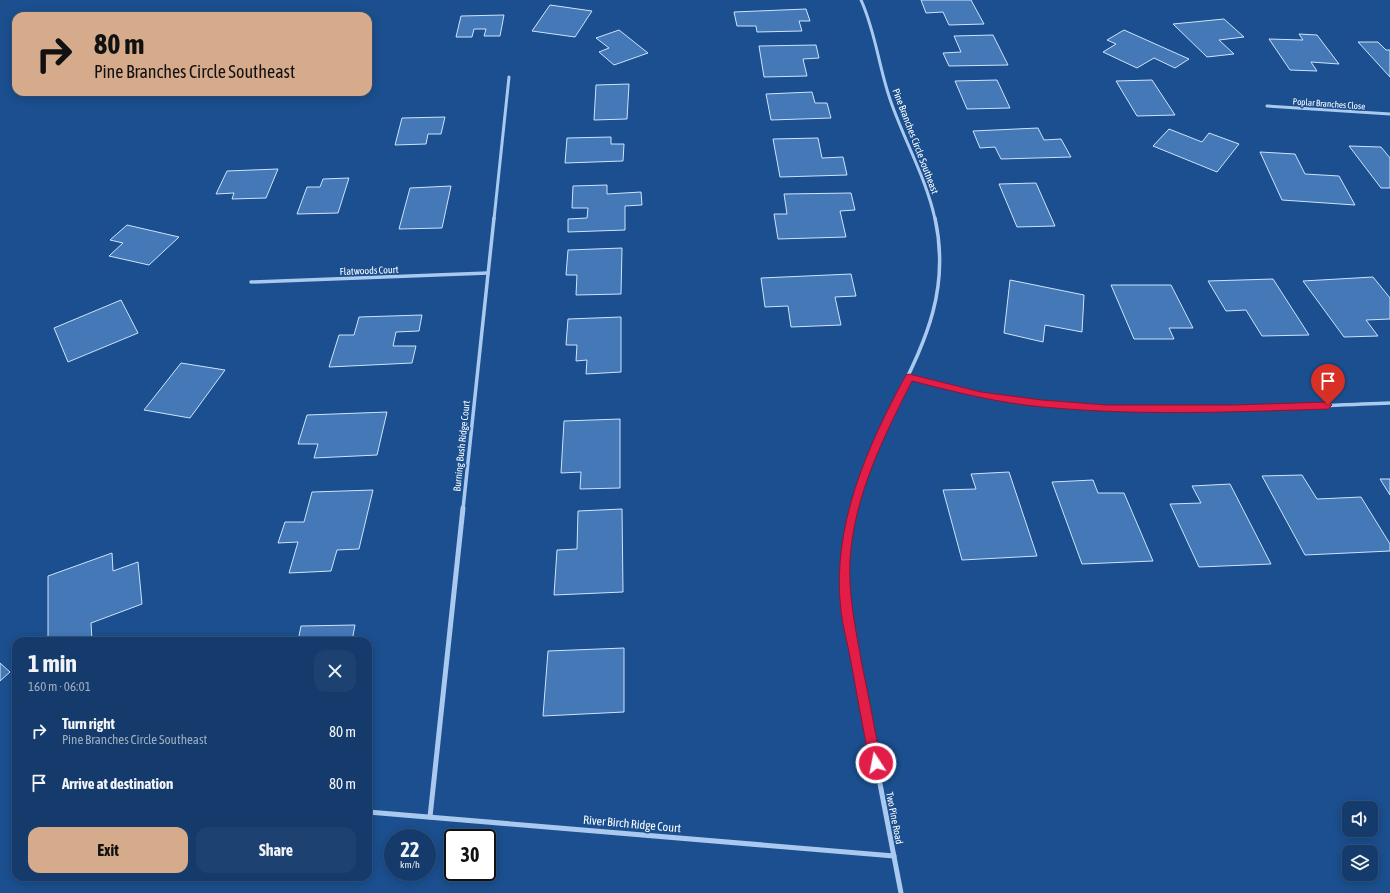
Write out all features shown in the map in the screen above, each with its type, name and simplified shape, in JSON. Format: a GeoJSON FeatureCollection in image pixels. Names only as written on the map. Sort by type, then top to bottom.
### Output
{"type":"FeatureCollection","features":[{"type":"Feature","properties":{"kind":"street","name":"Pine Branches Circle Southeast"},"geometry":{"type":"LineString","coordinates":[[861,0],[873,32],[887,89],[927,189],[935,222],[939,251],[939,293],[928,331],[909,377]]}},
{"type":"Feature","properties":{"kind":"street","name":"Burning Bush Ridge Court"},"geometry":{"type":"LineString","coordinates":[[430,817],[509,76]]}},
{"type":"Feature","properties":{"kind":"street","name":"Poplar Branches Close"},"geometry":{"type":"LineString","coordinates":[[1267,106],[1390,114]]}},
{"type":"Feature","properties":{"kind":"street","name":"Flatwoods Court"},"geometry":{"type":"LineString","coordinates":[[251,282],[488,273]]}},
{"type":"Feature","properties":{"kind":"street"},"geometry":{"type":"LineString","coordinates":[[909,377],[981,395],[1042,404],[1107,408],[1234,409],[1390,403]]}},
{"type":"Feature","properties":{"kind":"street","name":"Two Pine Road"},"geometry":{"type":"LineString","coordinates":[[901,893],[846,610],[845,560],[851,520],[861,485],[879,437],[909,377]]}},
{"type":"Feature","properties":{"kind":"street","name":"River Birch Ridge Court"},"geometry":{"type":"LineString","coordinates":[[372,812],[894,856]]}},
{"type":"Feature","properties":{"kind":"building"},"geometry":{"type":"Polygon","coordinates":[[[921,0],[971,0],[984,24],[949,25],[943,12],[926,13],[921,0]]]}},
{"type":"Feature","properties":{"kind":"building"},"geometry":{"type":"Polygon","coordinates":[[[550,5],[592,11],[575,37],[532,31],[550,5]]]}},
{"type":"Feature","properties":{"kind":"building"},"geometry":{"type":"Polygon","coordinates":[[[806,9],[810,21],[799,21],[802,31],[757,32],[756,26],[737,26],[734,12],[806,9]]]}},
{"type":"Feature","properties":{"kind":"building"},"geometry":{"type":"Polygon","coordinates":[[[504,15],[500,36],[484,36],[486,29],[474,29],[472,37],[456,37],[461,16],[504,15]]]}},
{"type":"Feature","properties":{"kind":"building"},"geometry":{"type":"Polygon","coordinates":[[[1224,19],[1244,37],[1219,40],[1234,54],[1207,57],[1173,24],[1224,19]]]}},
{"type":"Feature","properties":{"kind":"building"},"geometry":{"type":"Polygon","coordinates":[[[619,30],[648,53],[614,65],[599,52],[609,48],[596,38],[619,30]]]}},
{"type":"Feature","properties":{"kind":"building"},"geometry":{"type":"Polygon","coordinates":[[[1124,30],[1189,59],[1175,68],[1154,58],[1137,68],[1103,52],[1116,44],[1107,40],[1124,30]]]}},
{"type":"Feature","properties":{"kind":"building"},"geometry":{"type":"Polygon","coordinates":[[[1299,34],[1317,35],[1339,64],[1311,62],[1317,71],[1290,70],[1269,39],[1303,40],[1299,34]]]}},
{"type":"Feature","properties":{"kind":"building"},"geometry":{"type":"Polygon","coordinates":[[[993,35],[1008,65],[949,66],[943,53],[961,52],[954,36],[993,35]]]}},
{"type":"Feature","properties":{"kind":"building"},"geometry":{"type":"Polygon","coordinates":[[[1358,42],[1378,42],[1386,50],[1390,50],[1390,77],[1358,42]]]}},
{"type":"Feature","properties":{"kind":"building"},"geometry":{"type":"Polygon","coordinates":[[[816,45],[819,58],[803,59],[807,76],[764,77],[759,46],[816,45]]]}},
{"type":"Feature","properties":{"kind":"building"},"geometry":{"type":"Polygon","coordinates":[[[997,80],[1010,108],[967,109],[955,81],[997,80]]]}},
{"type":"Feature","properties":{"kind":"building"},"geometry":{"type":"Polygon","coordinates":[[[1152,80],[1175,115],[1137,116],[1116,81],[1152,80]]]}},
{"type":"Feature","properties":{"kind":"building"},"geometry":{"type":"Polygon","coordinates":[[[629,84],[627,119],[594,120],[596,85],[629,84]]]}},
{"type":"Feature","properties":{"kind":"building"},"geometry":{"type":"Polygon","coordinates":[[[812,92],[815,103],[827,103],[831,118],[771,120],[766,94],[812,92]]]}},
{"type":"Feature","properties":{"kind":"building"},"geometry":{"type":"Polygon","coordinates":[[[445,117],[441,134],[428,134],[426,144],[395,145],[402,118],[445,117]]]}},
{"type":"Feature","properties":{"kind":"building"},"geometry":{"type":"Polygon","coordinates":[[[1038,128],[1044,140],[1061,139],[1071,157],[1001,159],[995,147],[980,148],[973,131],[1038,128]]]}},
{"type":"Feature","properties":{"kind":"building"},"geometry":{"type":"Polygon","coordinates":[[[1169,129],[1202,142],[1209,133],[1239,144],[1217,172],[1153,146],[1169,129]]]}},
{"type":"Feature","properties":{"kind":"building"},"geometry":{"type":"Polygon","coordinates":[[[611,137],[611,144],[624,144],[623,161],[565,163],[567,138],[611,137]]]}},
{"type":"Feature","properties":{"kind":"building"},"geometry":{"type":"Polygon","coordinates":[[[818,138],[822,158],[843,157],[847,175],[780,177],[773,139],[818,138]]]}},
{"type":"Feature","properties":{"kind":"building"},"geometry":{"type":"Polygon","coordinates":[[[1349,146],[1381,147],[1390,158],[1390,188],[1381,188],[1349,146]]]}},
{"type":"Feature","properties":{"kind":"building"},"geometry":{"type":"Polygon","coordinates":[[[1260,152],[1295,154],[1305,174],[1339,176],[1355,205],[1282,200],[1260,152]]]}},
{"type":"Feature","properties":{"kind":"building"},"geometry":{"type":"Polygon","coordinates":[[[278,169],[266,198],[232,199],[234,193],[216,194],[227,171],[278,169]]]}},
{"type":"Feature","properties":{"kind":"building"},"geometry":{"type":"Polygon","coordinates":[[[349,178],[338,213],[297,214],[307,187],[320,187],[323,179],[349,178]]]}},
{"type":"Feature","properties":{"kind":"building"},"geometry":{"type":"Polygon","coordinates":[[[1036,183],[1055,226],[1017,227],[999,184],[1036,183]]]}},
{"type":"Feature","properties":{"kind":"building"},"geometry":{"type":"Polygon","coordinates":[[[607,185],[607,194],[641,192],[642,205],[625,206],[625,230],[568,232],[568,219],[587,218],[588,208],[572,208],[573,186],[607,185]]]}},
{"type":"Feature","properties":{"kind":"building"},"geometry":{"type":"Polygon","coordinates":[[[451,186],[442,228],[399,229],[410,188],[451,186]]]}},
{"type":"Feature","properties":{"kind":"building"},"geometry":{"type":"Polygon","coordinates":[[[851,193],[855,210],[840,211],[846,237],[778,239],[774,214],[787,214],[784,194],[851,193]]]}},
{"type":"Feature","properties":{"kind":"building"},"geometry":{"type":"Polygon","coordinates":[[[127,225],[179,237],[149,265],[109,256],[123,243],[110,240],[127,225]]]}},
{"type":"Feature","properties":{"kind":"building"},"geometry":{"type":"Polygon","coordinates":[[[622,248],[621,294],[576,295],[577,275],[566,275],[568,250],[622,248]]]}},
{"type":"Feature","properties":{"kind":"building"},"geometry":{"type":"Polygon","coordinates":[[[851,274],[856,296],[835,297],[841,325],[791,327],[788,306],[765,307],[761,278],[851,274]]]}},
{"type":"Feature","properties":{"kind":"building"},"geometry":{"type":"Polygon","coordinates":[[[1373,277],[1390,298],[1390,319],[1366,320],[1378,336],[1344,337],[1303,281],[1373,277]]]}},
{"type":"Feature","properties":{"kind":"building"},"geometry":{"type":"Polygon","coordinates":[[[1273,279],[1309,335],[1262,336],[1246,310],[1226,311],[1208,281],[1273,279]]]}},
{"type":"Feature","properties":{"kind":"building"},"geometry":{"type":"Polygon","coordinates":[[[1010,280],[1084,295],[1082,332],[1045,325],[1043,342],[1004,333],[1010,280]]]}},
{"type":"Feature","properties":{"kind":"building"},"geometry":{"type":"Polygon","coordinates":[[[1111,285],[1171,285],[1193,328],[1169,328],[1174,339],[1134,339],[1111,285]]]}},
{"type":"Feature","properties":{"kind":"building"},"geometry":{"type":"Polygon","coordinates":[[[121,300],[138,333],[68,362],[54,328],[121,300]]]}},
{"type":"Feature","properties":{"kind":"building"},"geometry":{"type":"Polygon","coordinates":[[[422,315],[419,331],[396,332],[393,346],[416,346],[412,363],[329,367],[339,335],[354,335],[359,317],[422,315]]]}},
{"type":"Feature","properties":{"kind":"building"},"geometry":{"type":"Polygon","coordinates":[[[621,317],[621,372],[586,374],[587,360],[576,361],[577,345],[566,345],[568,319],[621,317]]]}},
{"type":"Feature","properties":{"kind":"building"},"geometry":{"type":"Polygon","coordinates":[[[181,363],[225,370],[190,418],[144,410],[181,363]]]}},
{"type":"Feature","properties":{"kind":"building"},"geometry":{"type":"Polygon","coordinates":[[[387,412],[377,455],[314,458],[318,444],[298,444],[307,415],[387,412]]]}},
{"type":"Feature","properties":{"kind":"building"},"geometry":{"type":"Polygon","coordinates":[[[620,419],[620,488],[580,489],[581,472],[561,473],[564,421],[620,419]]]}},
{"type":"Feature","properties":{"kind":"building"},"geometry":{"type":"Polygon","coordinates":[[[1009,472],[1037,556],[962,560],[943,490],[976,489],[971,474],[1009,472]]]}},
{"type":"Feature","properties":{"kind":"building"},"geometry":{"type":"Polygon","coordinates":[[[1302,475],[1317,499],[1361,497],[1390,544],[1390,551],[1305,555],[1262,476],[1302,475]]]}},
{"type":"Feature","properties":{"kind":"building"},"geometry":{"type":"Polygon","coordinates":[[[1380,479],[1390,479],[1390,495],[1380,479]]]}},
{"type":"Feature","properties":{"kind":"building"},"geometry":{"type":"Polygon","coordinates":[[[1093,480],[1098,493],[1124,493],[1153,561],[1082,564],[1052,482],[1093,480]]]}},
{"type":"Feature","properties":{"kind":"building"},"geometry":{"type":"Polygon","coordinates":[[[1230,484],[1271,564],[1199,567],[1170,504],[1201,503],[1192,486],[1230,484]]]}},
{"type":"Feature","properties":{"kind":"building"},"geometry":{"type":"Polygon","coordinates":[[[373,490],[359,549],[337,550],[331,571],[289,573],[298,542],[278,543],[285,522],[304,522],[312,492],[373,490]]]}},
{"type":"Feature","properties":{"kind":"building"},"geometry":{"type":"Polygon","coordinates":[[[622,509],[623,592],[554,595],[557,550],[577,549],[578,511],[622,509]]]}},
{"type":"Feature","properties":{"kind":"building"},"geometry":{"type":"Polygon","coordinates":[[[112,553],[113,571],[138,562],[142,604],[91,623],[92,637],[48,637],[48,576],[112,553]]]}},
{"type":"Feature","properties":{"kind":"building"},"geometry":{"type":"Polygon","coordinates":[[[355,625],[353,637],[299,637],[301,626],[355,625]]]}},
{"type":"Feature","properties":{"kind":"building"},"geometry":{"type":"Polygon","coordinates":[[[624,648],[624,712],[543,716],[548,651],[624,648]]]}},
{"type":"Feature","properties":{"kind":"building"},"geometry":{"type":"Polygon","coordinates":[[[0,663],[10,672],[0,681],[0,663]]]}},
{"type":"Feature","properties":{"kind":"route"},"geometry":{"type":"LineString","coordinates":[[876,763],[846,610],[845,560],[851,520],[861,485],[879,437],[909,377],[981,395],[1042,404],[1165,410],[1328,405]]}}]}
